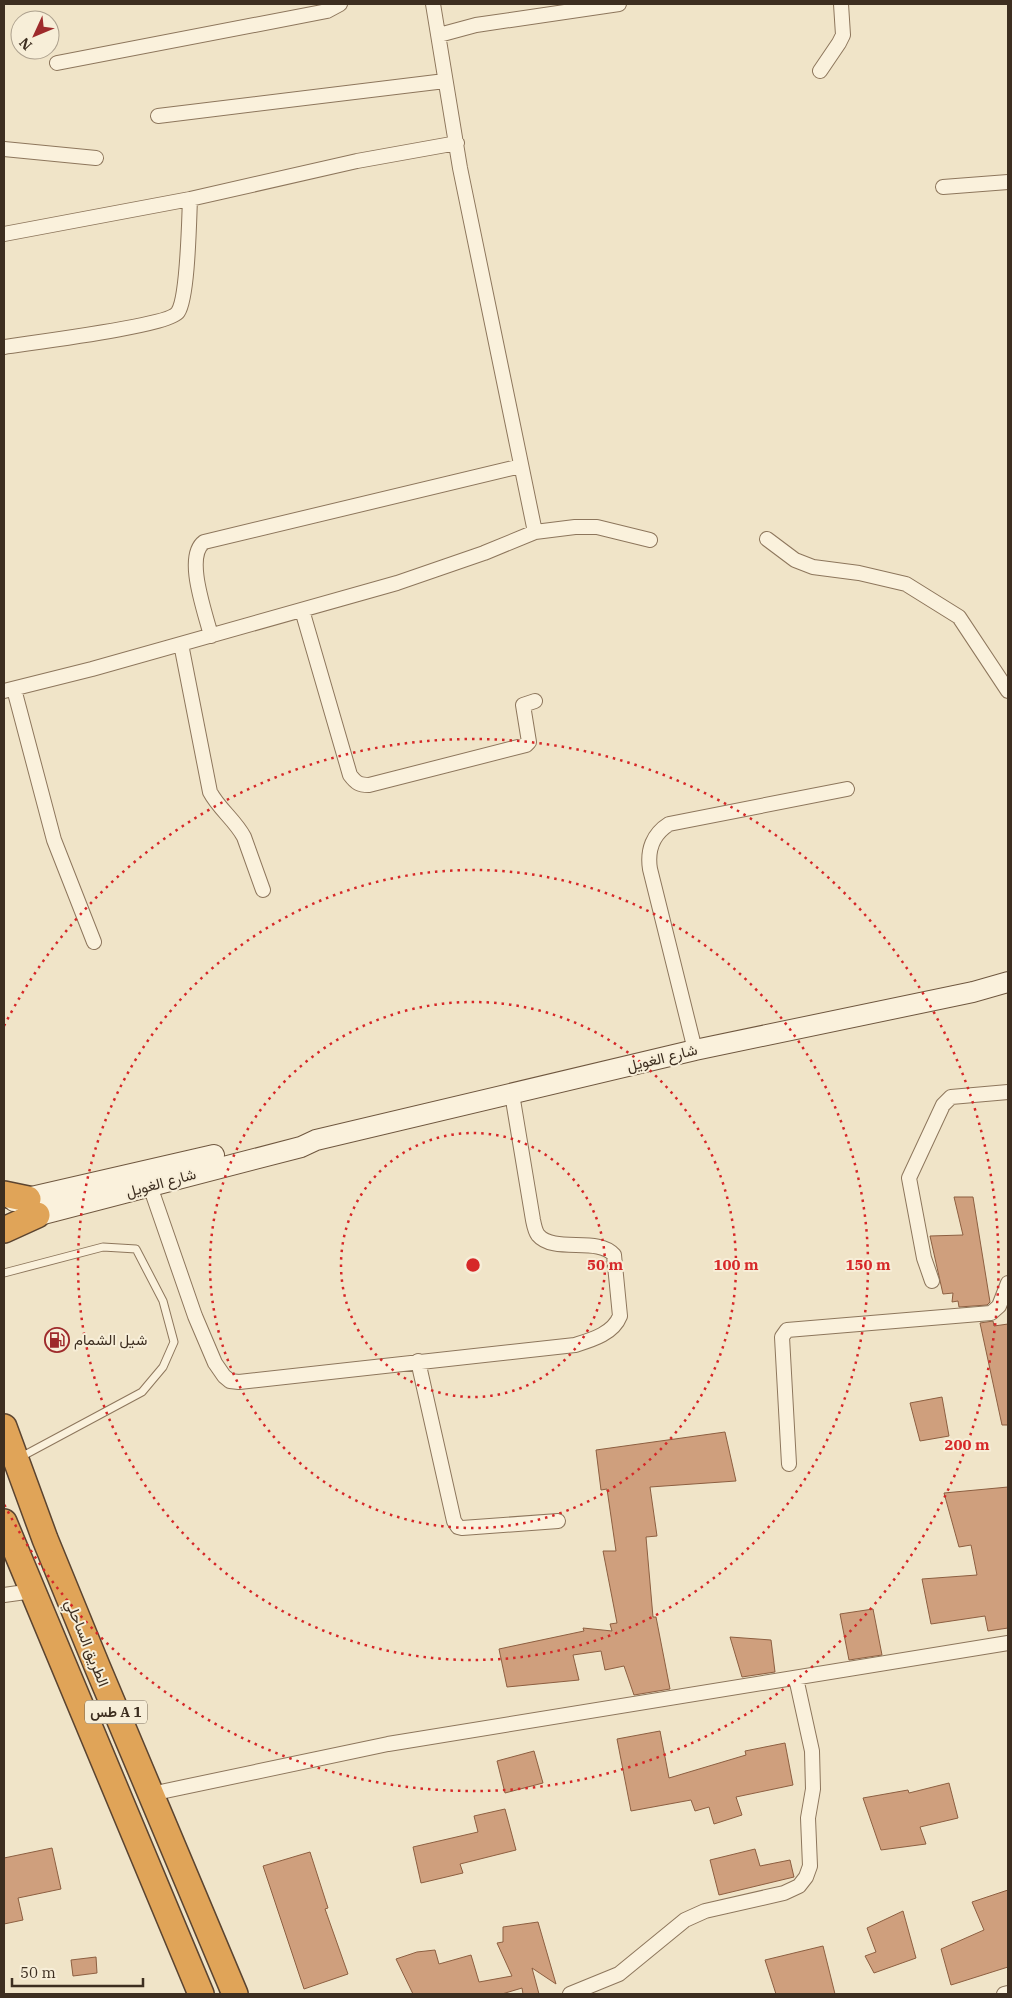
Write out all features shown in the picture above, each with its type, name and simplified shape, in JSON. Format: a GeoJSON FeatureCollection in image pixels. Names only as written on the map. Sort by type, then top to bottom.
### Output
{"type":"FeatureCollection","features":[{"type":"Feature","properties":{"kind":"highway"},"geometry":{"type":"LineString","coordinates":[[4,1194],[33,1207],[4,1230]]}},
{"type":"Feature","properties":{"kind":"highway","name":"الطريق الساحلي"},"geometry":{"type":"LineString","coordinates":[[4,1427],[49,1548],[235,1994]]}},
{"type":"Feature","properties":{"kind":"highway","name":"الطريق الساحلي"},"geometry":{"type":"LineString","coordinates":[[4,1522],[201,1994]]}},
{"type":"Feature","properties":{"kind":"street"},"geometry":{"type":"LineString","coordinates":[[57,63],[308,15],[327,11],[340,4]]}},
{"type":"Feature","properties":{"kind":"street"},"geometry":{"type":"LineString","coordinates":[[433,4],[440,35],[445,81],[520,466],[535,532]]}},
{"type":"Feature","properties":{"kind":"street"},"geometry":{"type":"LineString","coordinates":[[440,35],[476,25],[619,4]]}},
{"type":"Feature","properties":{"kind":"street"},"geometry":{"type":"LineString","coordinates":[[820,71],[839,43],[842,35],[841,4]]}},
{"type":"Feature","properties":{"kind":"street"},"geometry":{"type":"LineString","coordinates":[[158,116],[445,81]]}},
{"type":"Feature","properties":{"kind":"street"},"geometry":{"type":"LineString","coordinates":[[4,234],[457,143]]}},
{"type":"Feature","properties":{"kind":"street"},"geometry":{"type":"LineString","coordinates":[[4,149],[96,158]]}},
{"type":"Feature","properties":{"kind":"street"},"geometry":{"type":"LineString","coordinates":[[943,187],[1008,182]]}},
{"type":"Feature","properties":{"kind":"street"},"geometry":{"type":"LineString","coordinates":[[4,347],[129,328],[174,317],[180,309],[184,285],[190,198]]}},
{"type":"Feature","properties":{"kind":"street"},"geometry":{"type":"LineString","coordinates":[[211,636],[196,573],[195,556],[199,546],[204,542],[520,466]]}},
{"type":"Feature","properties":{"kind":"street"},"geometry":{"type":"LineString","coordinates":[[94,942],[54,840],[9,690],[211,636],[397,583],[484,553],[535,532],[575,527],[597,527],[650,540]]}},
{"type":"Feature","properties":{"kind":"street"},"geometry":{"type":"LineString","coordinates":[[767,539],[796,560],[813,567],[859,573],[906,584],[959,617],[1008,691]]}},
{"type":"Feature","properties":{"kind":"street"},"geometry":{"type":"LineString","coordinates":[[302,610],[350,775],[355,782],[361,785],[369,786],[526,745],[529,742],[523,705],[534,701]]}},
{"type":"Feature","properties":{"kind":"street"},"geometry":{"type":"LineString","coordinates":[[181,644],[210,792],[215,802],[244,837],[263,890]]}},
{"type":"Feature","properties":{"kind":"street"},"geometry":{"type":"LineString","coordinates":[[695,1050],[650,869],[648,859],[651,844],[657,834],[669,824],[847,789]]}},
{"type":"Feature","properties":{"kind":"street","name":"شارع الغويل"},"geometry":{"type":"LineString","coordinates":[[4,1203],[33,1207],[150,1186],[301,1146],[316,1140],[695,1050],[973,992],[1008,982]]}},
{"type":"Feature","properties":{"kind":"street"},"geometry":{"type":"LineString","coordinates":[[932,1281],[924,1258],[909,1178],[947,1100],[951,1097],[1008,1092]]}},
{"type":"Feature","properties":{"kind":"street"},"geometry":{"type":"LineString","coordinates":[[150,1186],[196,1316],[215,1363],[230,1381],[240,1382],[575,1345],[592,1340],[610,1330],[618,1322],[620,1316],[614,1255],[612,1252],[599,1247],[555,1243],[546,1240],[537,1233],[533,1220],[512,1094]]}},
{"type":"Feature","properties":{"kind":"street","name":"شارع الغويل"},"geometry":{"type":"LineString","coordinates":[[4,1224],[33,1207],[294,1136],[316,1140]]}},
{"type":"Feature","properties":{"kind":"street"},"geometry":{"type":"LineString","coordinates":[[789,1464],[782,1337],[787,1330],[991,1312],[999,1306],[1008,1283]]}},
{"type":"Feature","properties":{"kind":"street"},"geometry":{"type":"LineString","coordinates":[[418,1361],[454,1521],[458,1527],[558,1521]]}},
{"type":"Feature","properties":{"kind":"street"},"geometry":{"type":"LineString","coordinates":[[4,1595],[33,1591]]}},
{"type":"Feature","properties":{"kind":"street"},"geometry":{"type":"LineString","coordinates":[[151,1794],[388,1744],[1008,1643]]}},
{"type":"Feature","properties":{"kind":"street"},"geometry":{"type":"LineString","coordinates":[[570,1994],[619,1974],[685,1920],[705,1911],[784,1893],[799,1886],[806,1878],[810,1866],[808,1818],[813,1789],[812,1751],[796,1678]]}},
{"type":"Feature","properties":{"kind":"street"},"geometry":{"type":"LineString","coordinates":[[1004,1994],[1008,1993]]}},
{"type":"Feature","properties":{"kind":"lane"},"geometry":{"type":"LineString","coordinates":[[4,1273],[103,1247],[136,1249],[163,1301],[174,1342],[163,1367],[142,1392],[16,1460]]}},
{"type":"Feature","properties":{"kind":"building"},"geometry":{"type":"Polygon","coordinates":[[[954,1197],[973,1197],[990,1302],[987,1305],[959,1307],[958,1301],[952,1302],[953,1293],[943,1294],[930,1236],[963,1235],[954,1197]]]}},
{"type":"Feature","properties":{"kind":"building"},"geometry":{"type":"Polygon","coordinates":[[[993,1321],[994,1326],[1008,1324],[1008,1425],[1002,1425],[980,1323],[993,1321]]]}},
{"type":"Feature","properties":{"kind":"building"},"geometry":{"type":"Polygon","coordinates":[[[942,1397],[949,1436],[920,1441],[910,1403],[942,1397]]]}},
{"type":"Feature","properties":{"kind":"building"},"geometry":{"type":"Polygon","coordinates":[[[725,1432],[736,1481],[650,1487],[657,1536],[646,1537],[653,1617],[656,1617],[670,1689],[634,1695],[624,1666],[605,1670],[601,1651],[573,1655],[579,1680],[507,1687],[499,1649],[584,1631],[583,1628],[612,1631],[610,1624],[617,1623],[603,1551],[616,1551],[607,1489],[601,1490],[596,1450],[725,1432]]]}},
{"type":"Feature","properties":{"kind":"building"},"geometry":{"type":"Polygon","coordinates":[[[1008,1487],[1008,1628],[988,1631],[985,1616],[931,1624],[922,1579],[977,1575],[971,1545],[959,1547],[944,1493],[1008,1487]]]}},
{"type":"Feature","properties":{"kind":"building"},"geometry":{"type":"Polygon","coordinates":[[[873,1609],[882,1655],[849,1660],[840,1614],[873,1609]]]}},
{"type":"Feature","properties":{"kind":"building"},"geometry":{"type":"Polygon","coordinates":[[[730,1637],[771,1640],[775,1672],[742,1677],[730,1637]]]}},
{"type":"Feature","properties":{"kind":"building"},"geometry":{"type":"Polygon","coordinates":[[[660,1731],[669,1778],[746,1755],[745,1751],[785,1743],[793,1785],[736,1797],[742,1815],[714,1824],[709,1807],[695,1811],[691,1800],[631,1811],[617,1739],[660,1731]]]}},
{"type":"Feature","properties":{"kind":"building"},"geometry":{"type":"Polygon","coordinates":[[[534,1751],[543,1783],[505,1793],[497,1761],[534,1751]]]}},
{"type":"Feature","properties":{"kind":"building"},"geometry":{"type":"Polygon","coordinates":[[[949,1783],[958,1818],[920,1827],[926,1844],[881,1850],[863,1798],[908,1790],[909,1793],[949,1783]]]}},
{"type":"Feature","properties":{"kind":"building"},"geometry":{"type":"Polygon","coordinates":[[[505,1809],[516,1850],[460,1864],[463,1873],[421,1883],[413,1847],[478,1832],[474,1816],[505,1809]]]}},
{"type":"Feature","properties":{"kind":"building"},"geometry":{"type":"Polygon","coordinates":[[[52,1848],[61,1889],[18,1898],[23,1920],[4,1924],[4,1858],[52,1848]]]}},
{"type":"Feature","properties":{"kind":"building"},"geometry":{"type":"Polygon","coordinates":[[[755,1849],[760,1866],[790,1860],[794,1877],[719,1895],[710,1860],[755,1849]]]}},
{"type":"Feature","properties":{"kind":"building"},"geometry":{"type":"Polygon","coordinates":[[[310,1852],[328,1908],[325,1909],[348,1974],[304,1989],[263,1866],[310,1852]]]}},
{"type":"Feature","properties":{"kind":"building"},"geometry":{"type":"Polygon","coordinates":[[[1008,1890],[1008,1967],[951,1985],[941,1949],[984,1930],[972,1902],[1008,1890]]]}},
{"type":"Feature","properties":{"kind":"building"},"geometry":{"type":"Polygon","coordinates":[[[903,1911],[916,1958],[874,1973],[865,1956],[876,1952],[867,1928],[903,1911]]]}},
{"type":"Feature","properties":{"kind":"building"},"geometry":{"type":"Polygon","coordinates":[[[538,1922],[556,1984],[532,1968],[539,1994],[523,1994],[522,1988],[502,1994],[413,1994],[396,1959],[417,1952],[435,1950],[439,1964],[471,1955],[479,1982],[512,1976],[497,1943],[503,1942],[503,1927],[538,1922]]]}},
{"type":"Feature","properties":{"kind":"building"},"geometry":{"type":"Polygon","coordinates":[[[823,1946],[835,1994],[776,1994],[765,1960],[823,1946]]]}},
{"type":"Feature","properties":{"kind":"building"},"geometry":{"type":"Polygon","coordinates":[[[96,1957],[97,1973],[73,1976],[71,1960],[96,1957]]]}},
{"type":"Feature","properties":{"kind":"place","name":"شيل الشمام"},"geometry":{"type":"Point","coordinates":[57,1340]}}]}
